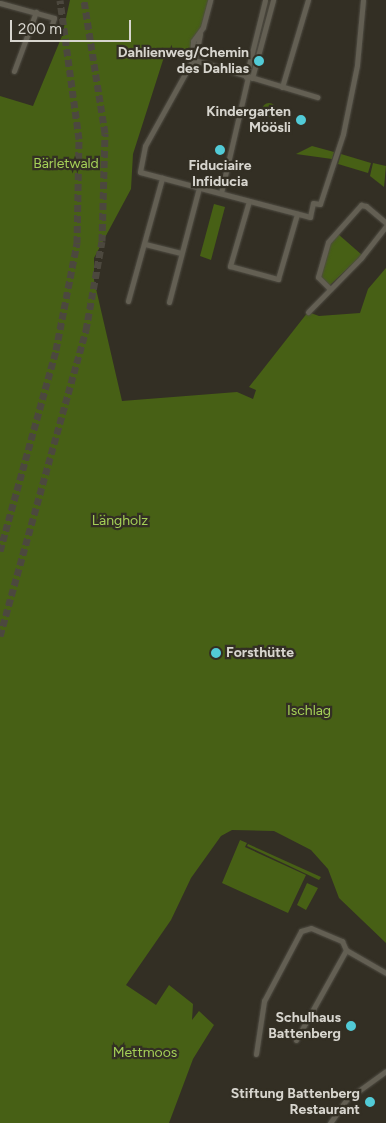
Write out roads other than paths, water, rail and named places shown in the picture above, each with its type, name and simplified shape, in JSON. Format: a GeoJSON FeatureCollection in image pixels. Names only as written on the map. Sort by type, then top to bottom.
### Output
{"type":"FeatureCollection","features":[{"type":"Feature","properties":{"kind":"street"},"geometry":{"type":"LineString","coordinates":[[210,0],[200,34],[193,41],[192,58],[150,134],[140,172],[310,217],[313,203],[320,204],[343,134],[357,65],[363,0]]}},
{"type":"Feature","properties":{"kind":"street"},"geometry":{"type":"LineString","coordinates":[[221,193],[266,0]]}},
{"type":"Feature","properties":{"kind":"street"},"geometry":{"type":"LineString","coordinates":[[249,78],[273,0]]}},
{"type":"Feature","properties":{"kind":"street"},"geometry":{"type":"LineString","coordinates":[[282,87],[308,0]]}},
{"type":"Feature","properties":{"kind":"street"},"geometry":{"type":"LineString","coordinates":[[0,3],[54,18],[51,28]]}},
{"type":"Feature","properties":{"kind":"street"},"geometry":{"type":"LineString","coordinates":[[14,71],[36,12]]}},
{"type":"Feature","properties":{"kind":"street"},"geometry":{"type":"LineString","coordinates":[[192,58],[249,78],[317,97]]}},
{"type":"Feature","properties":{"kind":"street"},"geometry":{"type":"LineString","coordinates":[[128,301],[162,178]]}},
{"type":"Feature","properties":{"kind":"street"},"geometry":{"type":"LineString","coordinates":[[169,302],[180,253],[199,188]]}},
{"type":"Feature","properties":{"kind":"street"},"geometry":{"type":"LineString","coordinates":[[249,201],[230,266],[278,279],[297,214]]}},
{"type":"Feature","properties":{"kind":"street"},"geometry":{"type":"LineString","coordinates":[[308,312],[362,258],[386,225],[366,206],[361,205],[328,242],[318,278],[330,289]]}},
{"type":"Feature","properties":{"kind":"street"},"geometry":{"type":"LineString","coordinates":[[145,244],[180,253]]}},
{"type":"Feature","properties":{"kind":"street"},"geometry":{"type":"LineString","coordinates":[[256,1054],[264,1001],[301,931],[316,929],[342,941],[346,950],[386,973]]}},
{"type":"Feature","properties":{"kind":"street"},"geometry":{"type":"LineString","coordinates":[[296,1040],[304,1022],[321,999],[346,950]]}},
{"type":"Feature","properties":{"kind":"street"},"geometry":{"type":"LineString","coordinates":[[330,1123],[346,1100],[386,1071]]}},
{"type":"Feature","properties":{"kind":"tunnel"},"geometry":{"type":"LineString","coordinates":[[0,551],[56,350],[77,243],[79,139],[60,0]]}},
{"type":"Feature","properties":{"kind":"tunnel"},"geometry":{"type":"LineString","coordinates":[[0,636],[86,330],[102,241],[105,133],[84,0]]}},
{"type":"Feature","properties":{"kind":"place","name":"Dahlienweg/Chemin des Dahlias"},"geometry":{"type":"Point","coordinates":[259,61]}},
{"type":"Feature","properties":{"kind":"place","name":"Kindergarten Möösli"},"geometry":{"type":"Point","coordinates":[301,120]}},
{"type":"Feature","properties":{"kind":"place","name":"Fiduciaire Infiducia"},"geometry":{"type":"Point","coordinates":[220,150]}},
{"type":"Feature","properties":{"kind":"place","name":"Forsthütte"},"geometry":{"type":"Point","coordinates":[216,653]}},
{"type":"Feature","properties":{"kind":"place","name":"Schulhaus Battenberg"},"geometry":{"type":"Point","coordinates":[351,1026]}},
{"type":"Feature","properties":{"kind":"place","name":"Stiftung Battenberg Restaurant"},"geometry":{"type":"Point","coordinates":[370,1102]}},
{"type":"Feature","properties":{"kind":"park label","name":"Bärletwald"},"geometry":{"type":"Point","coordinates":[66,164]}},
{"type":"Feature","properties":{"kind":"park label","name":"Längholz"},"geometry":{"type":"Point","coordinates":[120,521]}},
{"type":"Feature","properties":{"kind":"park label","name":"Ischlag"},"geometry":{"type":"Point","coordinates":[309,711]}},
{"type":"Feature","properties":{"kind":"park label","name":"Mettmoos"},"geometry":{"type":"Point","coordinates":[145,1053]}}]}
